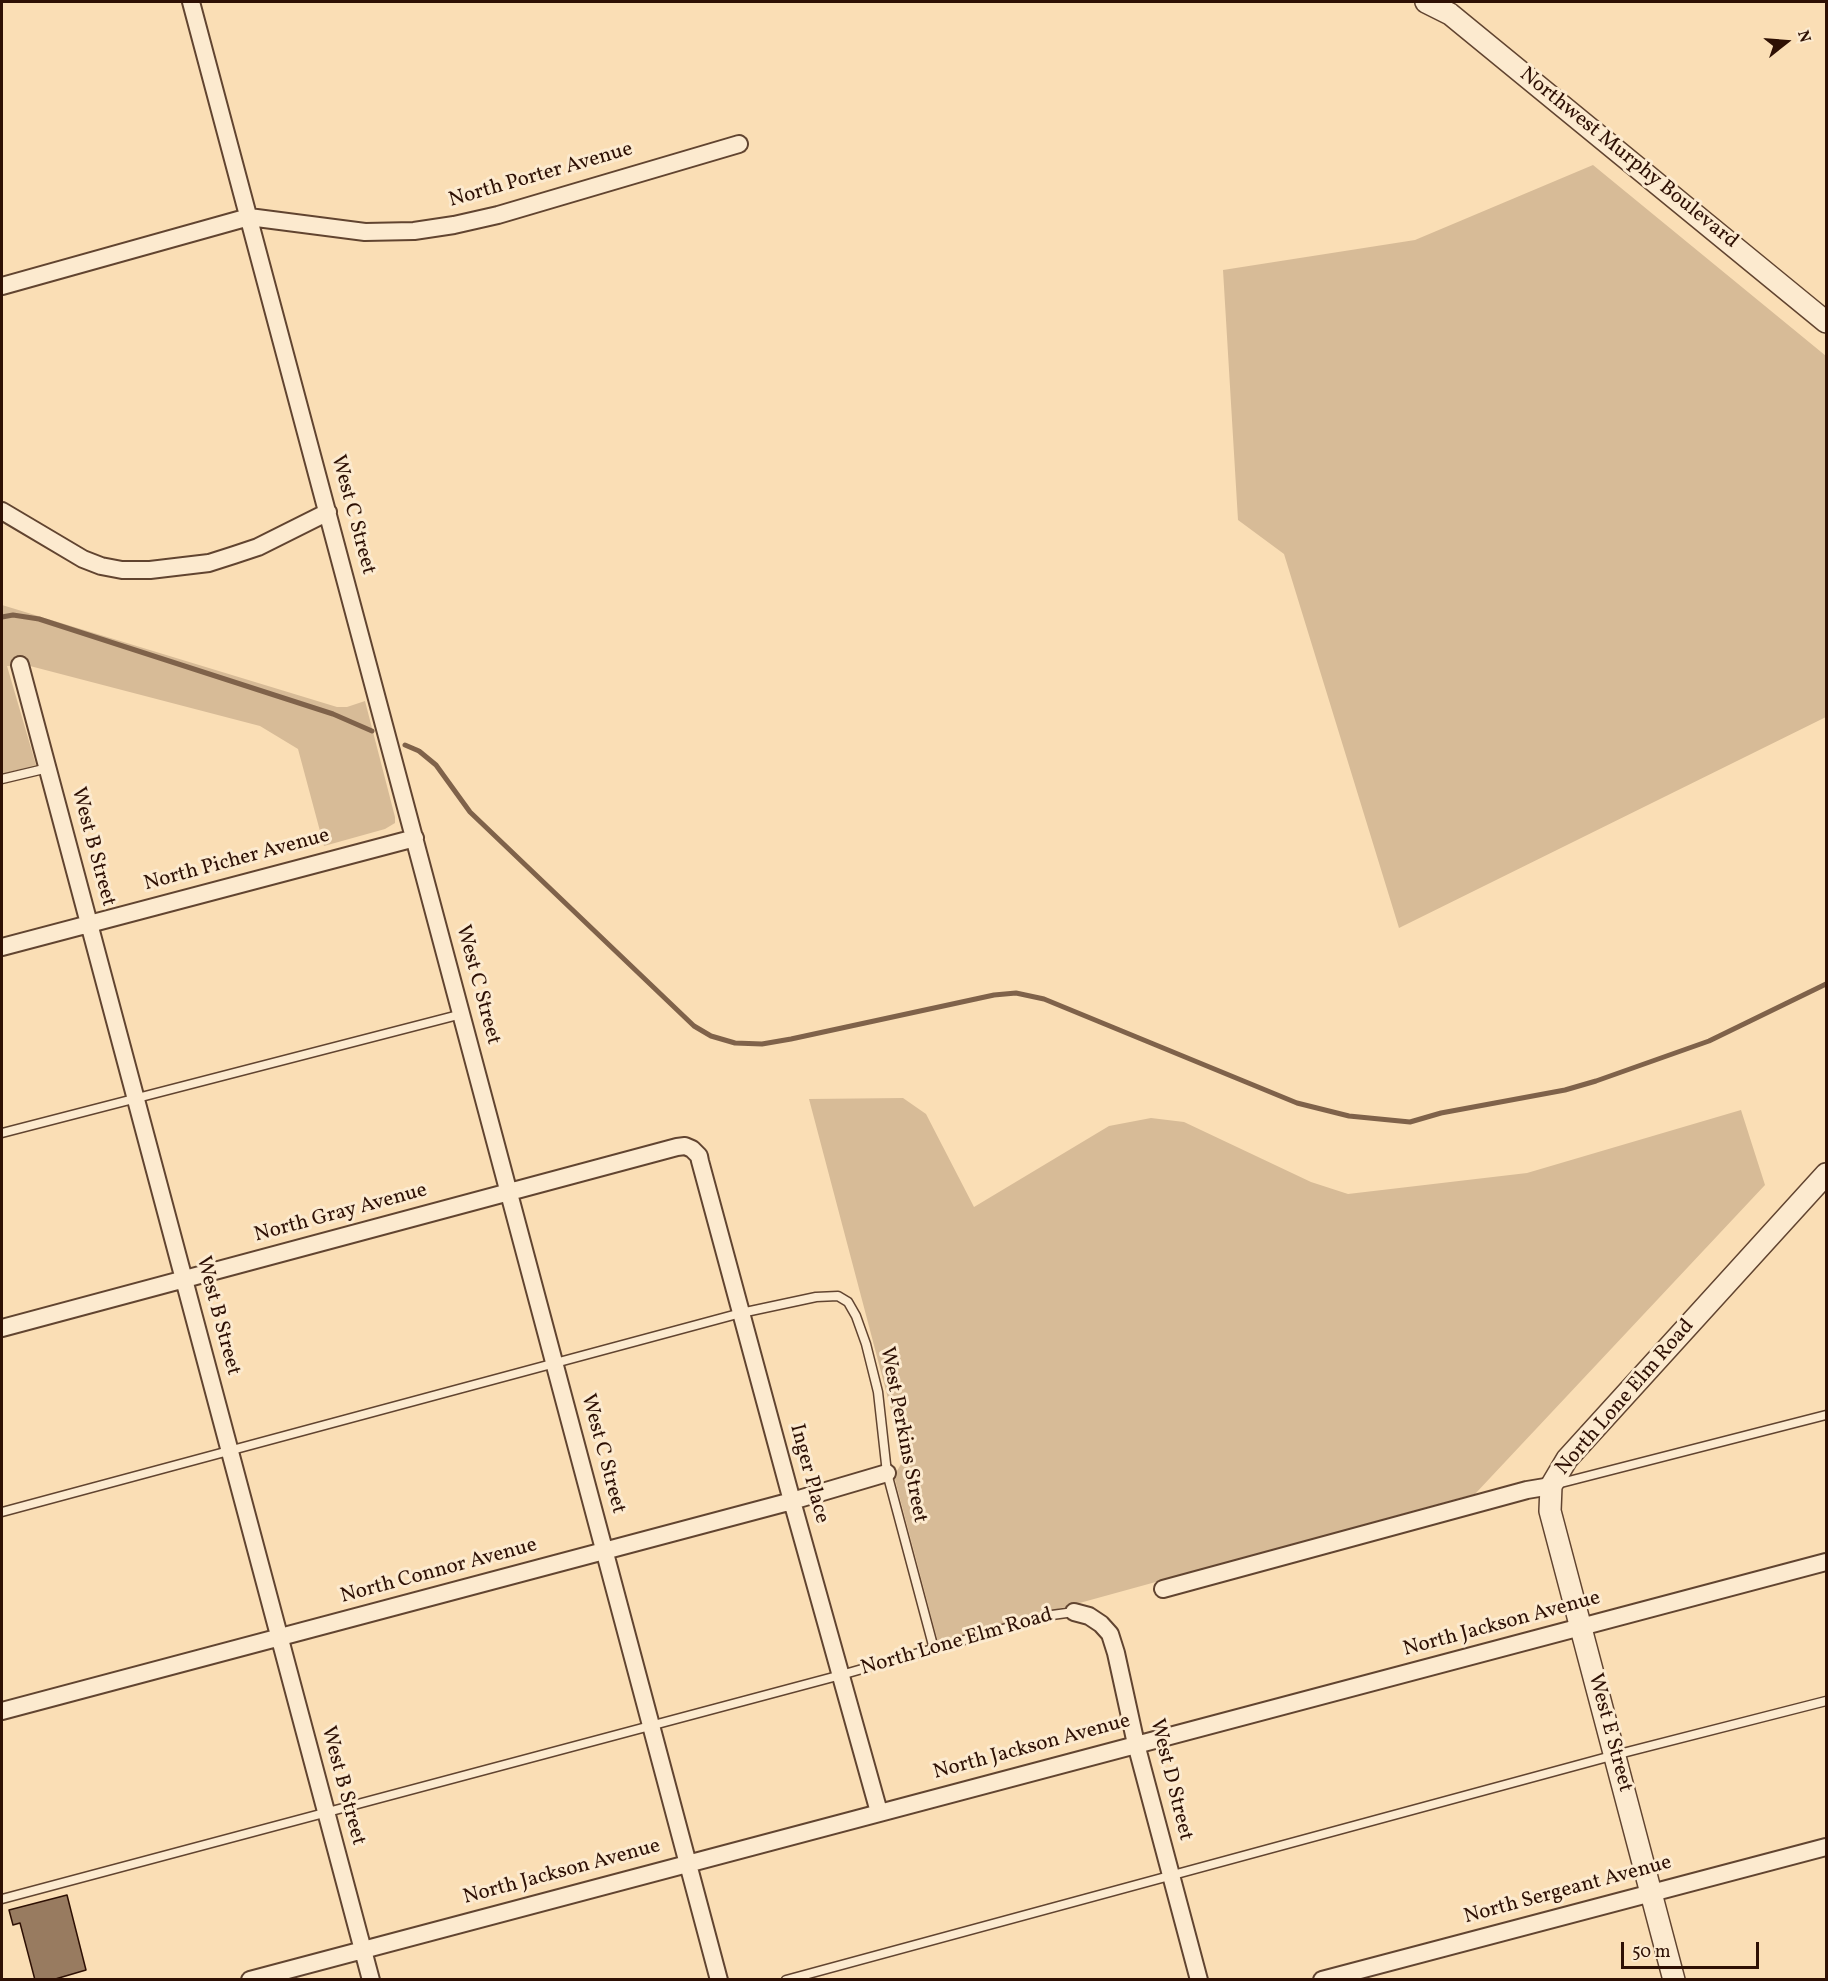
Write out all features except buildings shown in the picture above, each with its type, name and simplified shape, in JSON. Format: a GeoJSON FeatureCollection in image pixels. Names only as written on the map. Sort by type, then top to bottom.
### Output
{"type":"FeatureCollection","features":[{"type":"Feature","properties":{"kind":"street","name":"West C Street"},"geometry":{"type":"LineString","coordinates":[[192,2],[719,1980]]}},
{"type":"Feature","properties":{"kind":"street","name":"Northwest Murphy Boulevard"},"geometry":{"type":"LineString","coordinates":[[1426,2],[1450,14],[1827,321]]}},
{"type":"Feature","properties":{"kind":"street","name":"North Porter Avenue"},"geometry":{"type":"LineString","coordinates":[[2,286],[249,217],[365,232],[414,231],[454,225],[498,215],[739,144]]}},
{"type":"Feature","properties":{"kind":"street"},"geometry":{"type":"LineString","coordinates":[[2,511],[83,559],[101,566],[122,570],[150,570],[209,563],[266,543],[328,512]]}},
{"type":"Feature","properties":{"kind":"street","name":"West B Street"},"geometry":{"type":"LineString","coordinates":[[20,665],[371,1980]]}},
{"type":"Feature","properties":{"kind":"street","name":"North Picher Avenue"},"geometry":{"type":"LineString","coordinates":[[2,947],[415,838]]}},
{"type":"Feature","properties":{"kind":"street","name":"North Gray Avenue"},"geometry":{"type":"LineString","coordinates":[[2,1328],[677,1147],[685,1146],[692,1149]]}},
{"type":"Feature","properties":{"kind":"street","name":"Inger Place"},"geometry":{"type":"LineString","coordinates":[[692,1149],[699,1156],[879,1812]]}},
{"type":"Feature","properties":{"kind":"street","name":"North Lone Elm Road"},"geometry":{"type":"LineString","coordinates":[[1163,1589],[1516,1493],[1551,1486],[1567,1459],[1827,1174]]}},
{"type":"Feature","properties":{"kind":"street","name":"North Connor Avenue"},"geometry":{"type":"LineString","coordinates":[[2,1711],[792,1501],[887,1473]]}},
{"type":"Feature","properties":{"kind":"street","name":"West E Street"},"geometry":{"type":"LineString","coordinates":[[1551,1486],[1550,1511],[1674,1980]]}},
{"type":"Feature","properties":{"kind":"street","name":"North Jackson Avenue"},"geometry":{"type":"LineString","coordinates":[[250,1980],[1827,1562]]}},
{"type":"Feature","properties":{"kind":"street","name":"West D Street"},"geometry":{"type":"LineString","coordinates":[[1074,1612],[1089,1616],[1110,1634],[1136,1744],[1198,1980]]}},
{"type":"Feature","properties":{"kind":"street","name":"North Sergeant Avenue"},"geometry":{"type":"LineString","coordinates":[[1322,1980],[1827,1847]]}},
{"type":"Feature","properties":{"kind":"lane"},"geometry":{"type":"LineString","coordinates":[[2,779],[48,768]]}},
{"type":"Feature","properties":{"kind":"lane"},"geometry":{"type":"LineString","coordinates":[[2,1133],[462,1014]]}},
{"type":"Feature","properties":{"kind":"lane","name":"West Perkins Street"},"geometry":{"type":"LineString","coordinates":[[741,1313],[829,1295],[838,1296],[848,1302],[856,1316],[866,1344],[878,1392],[887,1473],[934,1649]]}},
{"type":"Feature","properties":{"kind":"lane"},"geometry":{"type":"LineString","coordinates":[[2,1512],[741,1313]]}},
{"type":"Feature","properties":{"kind":"lane"},"geometry":{"type":"LineString","coordinates":[[1551,1486],[1827,1415]]}},
{"type":"Feature","properties":{"kind":"lane","name":"North Lone Elm Road"},"geometry":{"type":"LineString","coordinates":[[2,1899],[841,1675],[1052,1615],[1074,1612]]}},
{"type":"Feature","properties":{"kind":"lane"},"geometry":{"type":"LineString","coordinates":[[786,1980],[1615,1755],[1827,1701]]}},
{"type":"Feature","properties":{"kind":"shaded area"},"geometry":{"type":"Polygon","coordinates":[[[1593,165],[1826,356],[1826,717],[1399,928],[1284,554],[1238,520],[1223,270],[1415,240],[1593,165]]]}},
{"type":"Feature","properties":{"kind":"shaded area"},"geometry":{"type":"Polygon","coordinates":[[[2,605],[337,707],[347,707],[365,701],[395,823],[385,829],[324,846],[298,749],[260,726],[30,666],[7,666],[36,765],[2,774],[2,605]]]}},
{"type":"Feature","properties":{"kind":"shaded area"},"geometry":{"type":"Polygon","coordinates":[[[903,1098],[926,1114],[974,1207],[1109,1126],[1151,1118],[1184,1122],[1311,1182],[1348,1194],[1527,1173],[1741,1110],[1765,1185],[1475,1494],[938,1642],[894,1476],[904,1459],[809,1099],[903,1098]]]}},
{"type":"Feature","properties":{"kind":"waterway"},"geometry":{"type":"LineString","coordinates":[[2,617],[13,615],[39,619],[333,714],[372,731]]}},
{"type":"Feature","properties":{"kind":"waterway"},"geometry":{"type":"LineString","coordinates":[[405,745],[419,751],[436,765],[470,812],[694,1026],[711,1036],[735,1043],[762,1044],[791,1039],[994,995],[1016,993],[1044,999],[1297,1103],[1349,1116],[1410,1122],[1441,1113],[1565,1090],[1596,1081],[1709,1041],[1826,984]]}}]}
